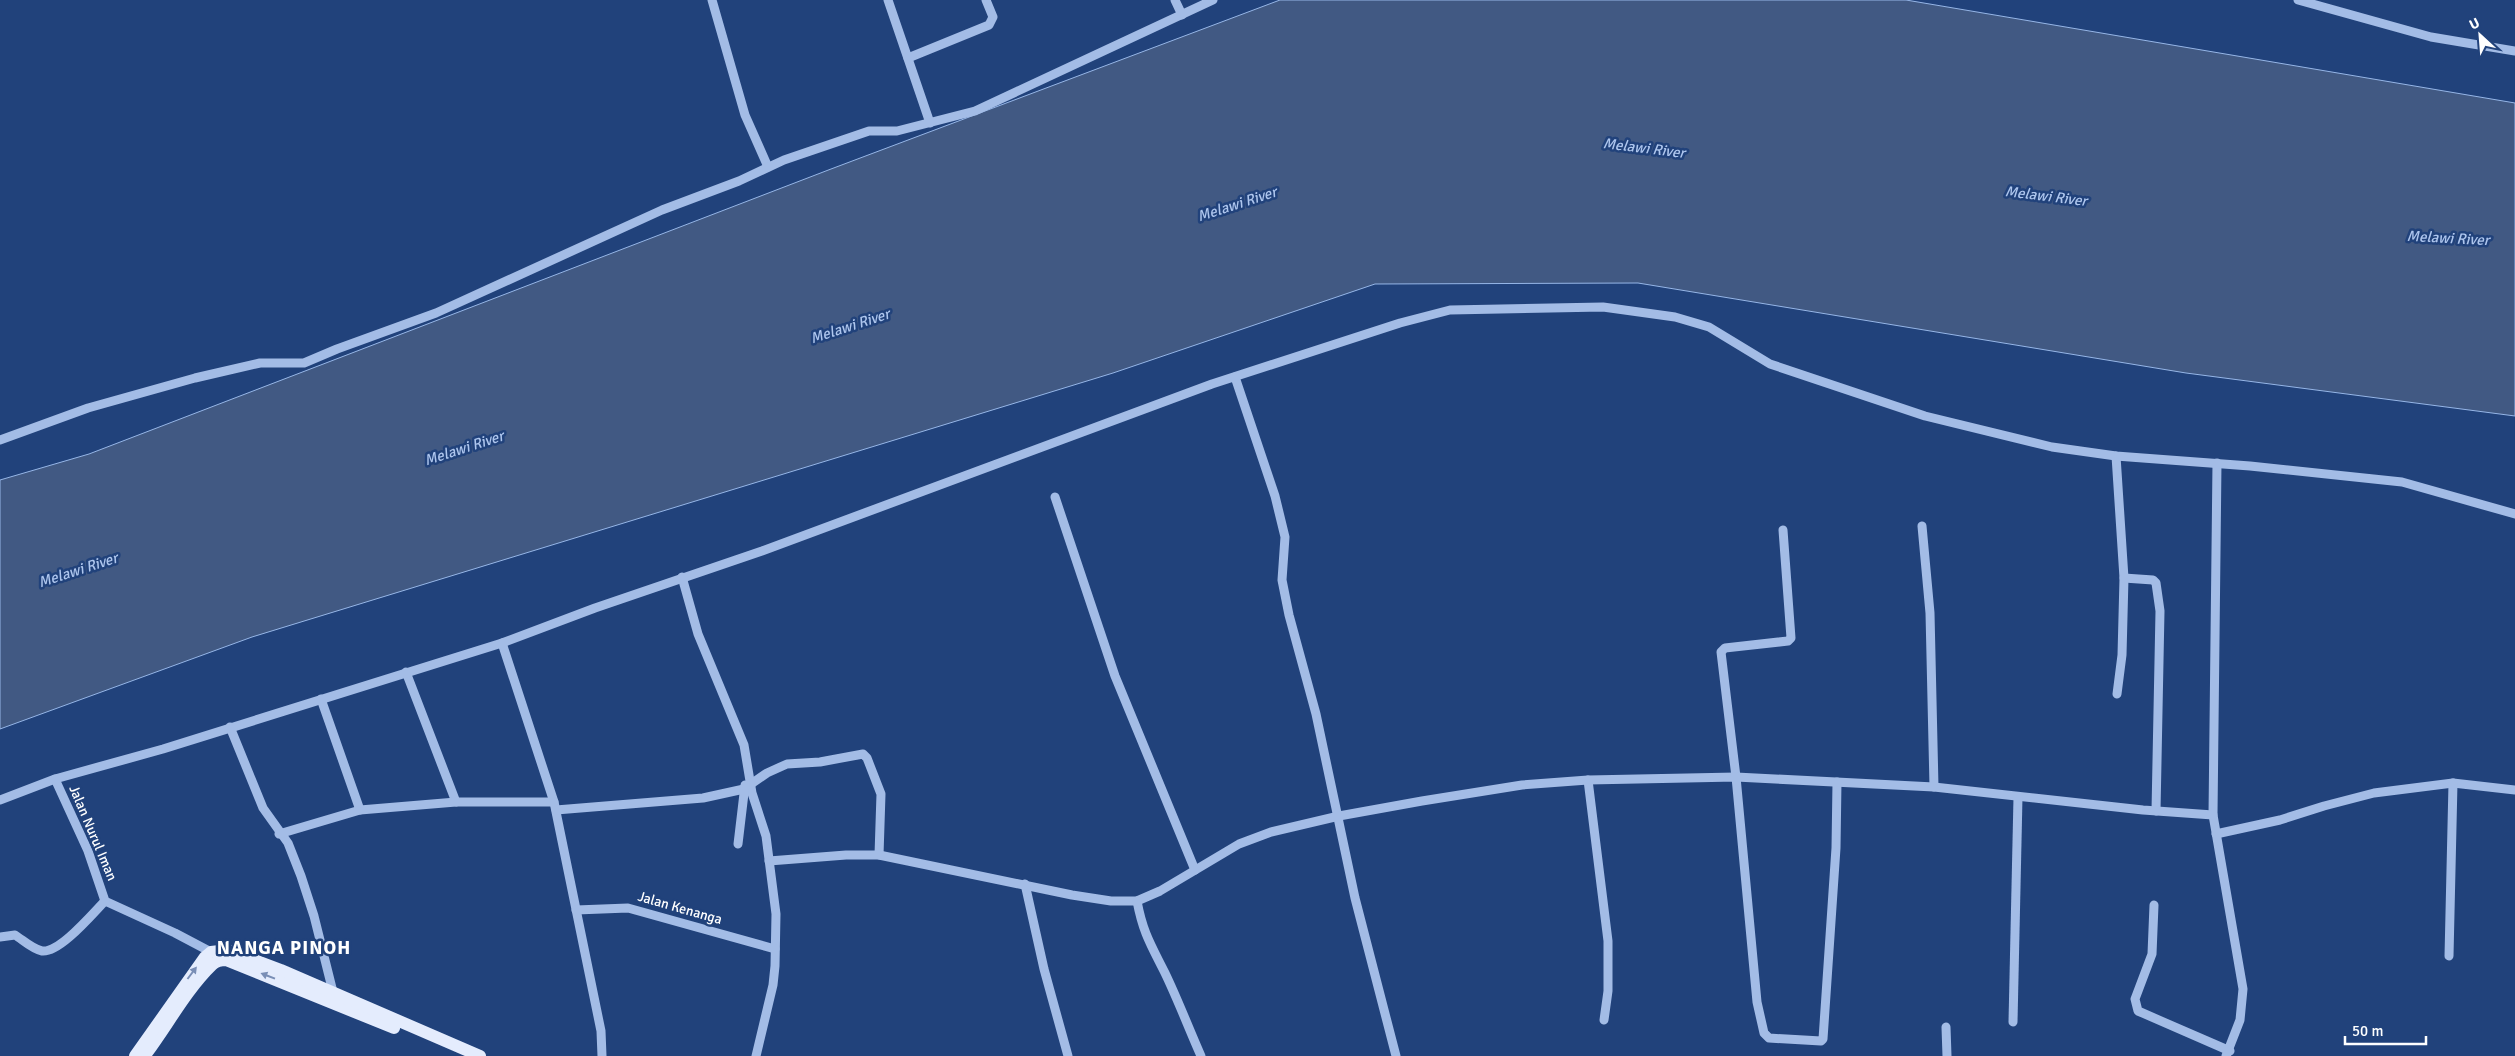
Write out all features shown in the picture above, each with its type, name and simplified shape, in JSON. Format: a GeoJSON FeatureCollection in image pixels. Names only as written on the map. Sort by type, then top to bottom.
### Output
{"type":"FeatureCollection","features":[{"type":"Feature","properties":{"kind":"main road"},"geometry":{"type":"LineString","coordinates":[[135,1056],[191,974],[211,952],[228,950],[334,997],[458,1056]]}},
{"type":"Feature","properties":{"kind":"main road"},"geometry":{"type":"LineString","coordinates":[[145,1056],[200,979],[213,964],[226,960],[334,997],[480,1056]]}},
{"type":"Feature","properties":{"kind":"street"},"geometry":{"type":"LineString","coordinates":[[712,0],[745,115],[768,167]]}},
{"type":"Feature","properties":{"kind":"street"},"geometry":{"type":"LineString","coordinates":[[888,0],[930,123]]}},
{"type":"Feature","properties":{"kind":"street"},"geometry":{"type":"LineString","coordinates":[[908,58],[989,25],[993,17],[986,0]]}},
{"type":"Feature","properties":{"kind":"street"},"geometry":{"type":"LineString","coordinates":[[1175,0],[1182,15]]}},
{"type":"Feature","properties":{"kind":"street"},"geometry":{"type":"LineString","coordinates":[[0,440],[88,408],[195,378],[260,363],[304,363],[336,349],[436,313],[662,210],[739,181],[768,167],[869,132],[897,131],[975,110],[1213,0]]}},
{"type":"Feature","properties":{"kind":"street"},"geometry":{"type":"LineString","coordinates":[[2298,0],[2432,37],[2515,51]]}},
{"type":"Feature","properties":{"kind":"street"},"geometry":{"type":"LineString","coordinates":[[0,800],[55,779],[502,643],[1235,377],[1400,323],[1450,310],[1548,306],[1632,309],[1675,317],[1708,327],[1770,364],[1925,416],[2052,447],[2116,456],[2217,463],[2402,482],[2515,514]]}},
{"type":"Feature","properties":{"kind":"street"},"geometry":{"type":"LineString","coordinates":[[1235,377],[1275,496],[1285,537],[1282,580],[1339,816],[1355,898],[1396,1056]]}},
{"type":"Feature","properties":{"kind":"street"},"geometry":{"type":"LineString","coordinates":[[2116,456],[2124,578],[2122,655],[2117,694]]}},
{"type":"Feature","properties":{"kind":"street"},"geometry":{"type":"LineString","coordinates":[[2154,905],[2152,954],[2135,999],[2135,1006],[2138,1011],[2228,1054],[2240,1020],[2243,989],[2213,815],[2217,463]]}},
{"type":"Feature","properties":{"kind":"street"},"geometry":{"type":"LineString","coordinates":[[1055,497],[1115,676],[1195,870]]}},
{"type":"Feature","properties":{"kind":"street"},"geometry":{"type":"LineString","coordinates":[[1922,526],[1930,613],[1934,787]]}},
{"type":"Feature","properties":{"kind":"street"},"geometry":{"type":"LineString","coordinates":[[1783,530],[1791,638],[1788,641],[1725,648],[1720,652],[1736,777],[1757,1002],[1764,1033],[1769,1038],[1821,1041],[1823,1039],[1836,848],[1837,782]]}},
{"type":"Feature","properties":{"kind":"street"},"geometry":{"type":"LineString","coordinates":[[682,577],[698,634],[742,738],[748,766],[748,790],[738,844]]}},
{"type":"Feature","properties":{"kind":"street"},"geometry":{"type":"LineString","coordinates":[[2124,578],[2153,580],[2156,583],[2160,611],[2156,811]]}},
{"type":"Feature","properties":{"kind":"street"},"geometry":{"type":"LineString","coordinates":[[502,643],[555,806],[601,1031],[602,1056]]}},
{"type":"Feature","properties":{"kind":"street"},"geometry":{"type":"LineString","coordinates":[[406,672],[456,802]]}},
{"type":"Feature","properties":{"kind":"street"},"geometry":{"type":"LineString","coordinates":[[321,699],[360,810]]}},
{"type":"Feature","properties":{"kind":"street"},"geometry":{"type":"LineString","coordinates":[[230,727],[263,808],[279,834],[288,843],[314,916],[334,997]]}},
{"type":"Feature","properties":{"kind":"street"},"geometry":{"type":"LineString","coordinates":[[279,834],[360,810],[456,802],[555,806],[703,798],[748,790],[767,773],[787,764],[820,762],[863,754],[867,758],[881,794],[879,855]]}},
{"type":"Feature","properties":{"kind":"street"},"geometry":{"type":"LineString","coordinates":[[769,861],[846,855],[879,855],[1111,901],[1137,901],[1160,891],[1239,844],[1271,832],[1339,816],[1522,784],[1588,780],[1736,777],[1934,787],[2156,811],[2213,815]]}},
{"type":"Feature","properties":{"kind":"street","name":"Jalan Nurul Iman"},"geometry":{"type":"LineString","coordinates":[[55,779],[88,851],[106,901],[211,952]]}},
{"type":"Feature","properties":{"kind":"street"},"geometry":{"type":"LineString","coordinates":[[1588,780],[1608,940],[1608,991],[1604,1020]]}},
{"type":"Feature","properties":{"kind":"street"},"geometry":{"type":"LineString","coordinates":[[2216,834],[2280,820],[2324,806],[2374,794],[2453,784],[2515,790]]}},
{"type":"Feature","properties":{"kind":"street"},"geometry":{"type":"LineString","coordinates":[[2449,956],[2453,784]]}},
{"type":"Feature","properties":{"kind":"street"},"geometry":{"type":"LineString","coordinates":[[748,790],[766,836],[776,914],[773,985],[756,1056]]}},
{"type":"Feature","properties":{"kind":"street"},"geometry":{"type":"LineString","coordinates":[[2012,1022],[2018,797]]}},
{"type":"Feature","properties":{"kind":"street"},"geometry":{"type":"LineString","coordinates":[[1025,884],[1044,969],[1068,1056]]}},
{"type":"Feature","properties":{"kind":"street"},"geometry":{"type":"LineString","coordinates":[[0,937],[15,934],[35,949],[44,951],[52,949],[82,926],[106,901]]}},
{"type":"Feature","properties":{"kind":"street"},"geometry":{"type":"LineString","coordinates":[[1137,901],[1142,927],[1153,952],[1165,972],[1201,1056]]}},
{"type":"Feature","properties":{"kind":"street","name":"Jalan Kenanga"},"geometry":{"type":"LineString","coordinates":[[576,910],[628,908],[775,949]]}},
{"type":"Feature","properties":{"kind":"street"},"geometry":{"type":"LineString","coordinates":[[1946,1028],[1947,1056]]}},
{"type":"Feature","properties":{"kind":"water","name":"Melawi River"},"geometry":{"type":"Polygon","coordinates":[[[1280,0],[1906,0],[2515,103],[2515,416],[2186,373],[1638,283],[1375,284],[1113,373],[252,637],[0,729],[0,480],[89,454],[831,169],[1280,0]]]}},
{"type":"Feature","properties":{"kind":"district","name":"NANGA PINOH"},"geometry":{"type":"Point","coordinates":[284,948]}}]}
